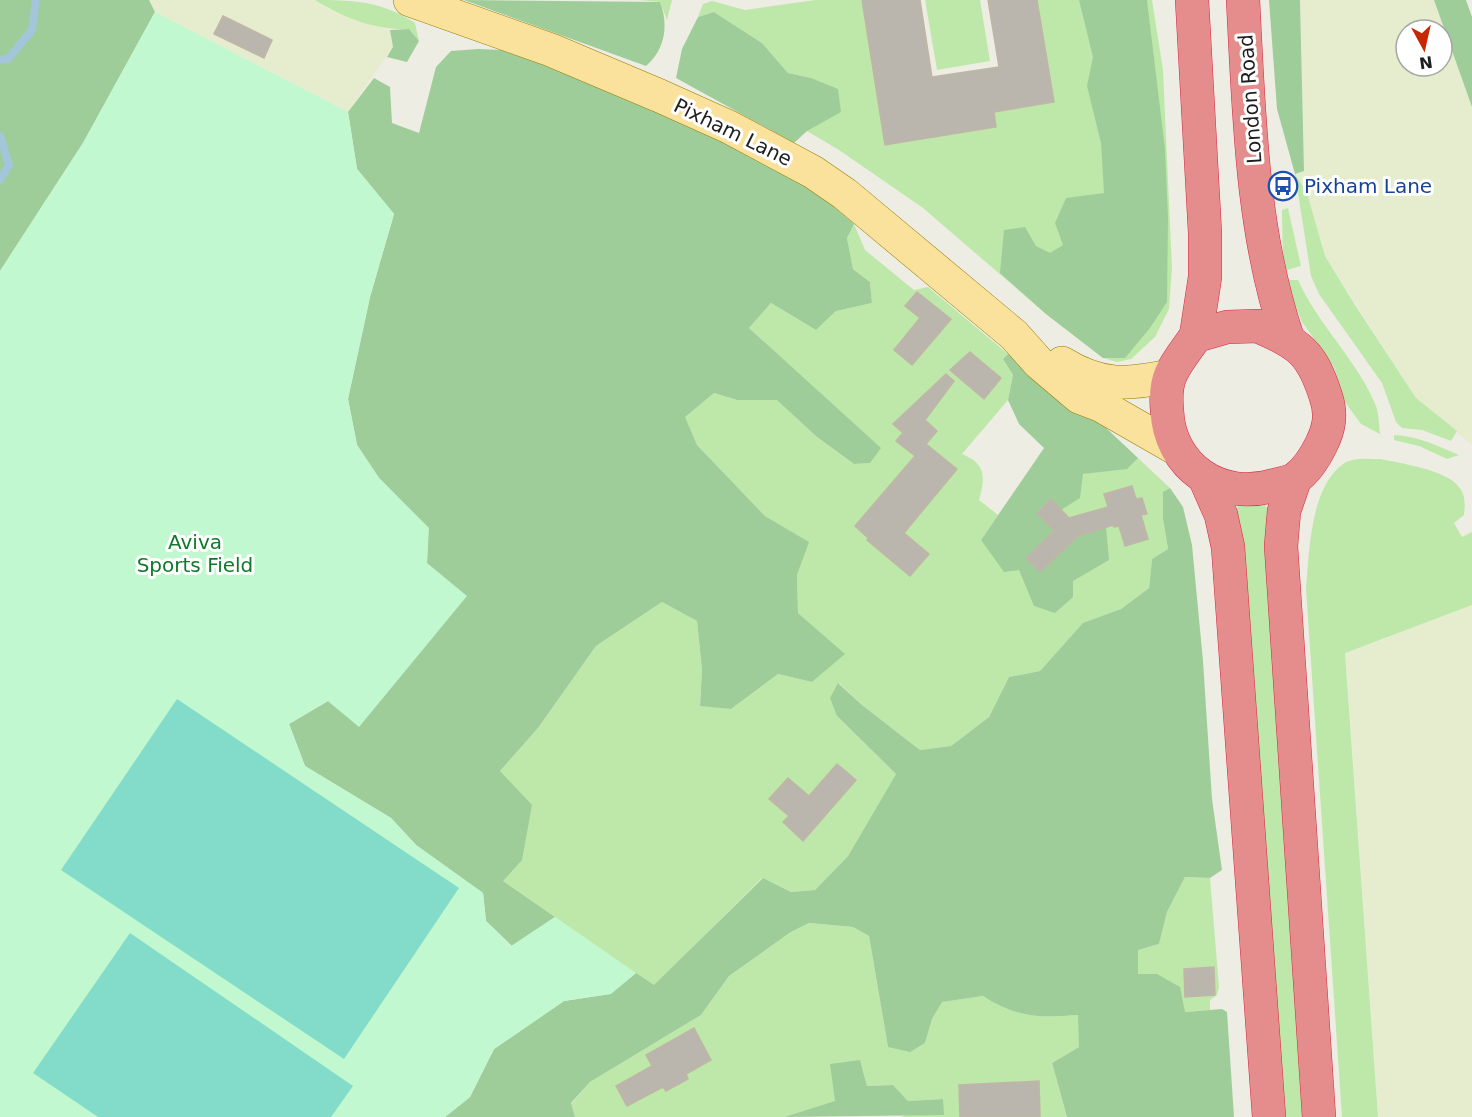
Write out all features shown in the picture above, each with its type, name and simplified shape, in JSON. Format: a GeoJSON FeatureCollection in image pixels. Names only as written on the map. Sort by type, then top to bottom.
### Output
{"type":"FeatureCollection","features":[{"type":"Feature","properties":{"kind":"highway"},"geometry":{"type":"LineString","coordinates":[[1192,0],[1205,234],[1205,277],[1196,336],[1170,376],[1166,398],[1167,423],[1175,448],[1192,470],[1206,481],[1239,490],[1265,488],[1295,479]]}},
{"type":"Feature","properties":{"kind":"highway","name":"London Road"},"geometry":{"type":"LineString","coordinates":[[1244,0],[1247,78],[1260,221],[1268,275],[1288,339]]}},
{"type":"Feature","properties":{"kind":"highway"},"geometry":{"type":"LineString","coordinates":[[1196,336],[1227,327],[1258,326],[1288,339],[1309,356],[1330,407],[1329,428],[1317,453],[1295,479],[1284,511],[1281,546],[1319,1117]]}},
{"type":"Feature","properties":{"kind":"highway"},"geometry":{"type":"LineString","coordinates":[[1206,481],[1221,515],[1228,547],[1269,1117]]}},
{"type":"Feature","properties":{"kind":"main road","name":"Pixham Lane"},"geometry":{"type":"LineString","coordinates":[[410,0],[551,50],[660,96],[729,127],[813,172],[845,194],[1014,335],[1039,363],[1079,397],[1100,405],[1175,448]]}},
{"type":"Feature","properties":{"kind":"main road","name":"Pixham Lane"},"geometry":{"type":"LineString","coordinates":[[1014,335],[1093,379],[1119,384],[1170,376]]}},
{"type":"Feature","properties":{"kind":"green space"},"geometry":{"type":"Polygon","coordinates":[[[0,0],[149,0],[155,12],[83,143],[0,271],[0,0]]]}},
{"type":"Feature","properties":{"kind":"green space"},"geometry":{"type":"Polygon","coordinates":[[[149,0],[315,0],[333,12],[390,30],[393,47],[348,112],[155,12],[149,0]]]}},
{"type":"Feature","properties":{"kind":"green space"},"geometry":{"type":"Polygon","coordinates":[[[315,0],[355,1],[391,10],[415,23],[419,41],[409,29],[384,28],[360,22],[315,0]]]}},
{"type":"Feature","properties":{"kind":"green space"},"geometry":{"type":"Polygon","coordinates":[[[464,0],[660,2],[664,19],[664,37],[657,52],[646,66],[464,0]]]}},
{"type":"Feature","properties":{"kind":"green space"},"geometry":{"type":"Polygon","coordinates":[[[638,0],[672,0],[667,20],[660,2],[638,0]]]}},
{"type":"Feature","properties":{"kind":"green space"},"geometry":{"type":"Polygon","coordinates":[[[815,0],[862,0],[885,145],[996,127],[994,112],[1053,102],[1037,0],[1152,0],[1163,70],[1172,268],[1169,309],[1155,337],[1131,359],[1117,362],[1103,358],[1046,314],[923,208],[839,150],[807,131],[823,120],[811,78],[788,73],[762,43],[714,12],[698,17],[703,4],[712,1],[745,10],[815,0]]]}},
{"type":"Feature","properties":{"kind":"green space"},"geometry":{"type":"Polygon","coordinates":[[[925,0],[980,0],[990,61],[937,70],[925,0]]]}},
{"type":"Feature","properties":{"kind":"green space"},"geometry":{"type":"Polygon","coordinates":[[[1079,0],[1147,0],[1165,149],[1168,217],[1167,302],[1150,328],[1125,358],[1103,358],[1046,314],[1000,273],[1004,230],[1025,227],[1036,246],[1050,253],[1063,245],[1055,223],[1066,198],[1104,193],[1101,143],[1087,86],[1093,57],[1079,0]]]}},
{"type":"Feature","properties":{"kind":"green space"},"geometry":{"type":"Polygon","coordinates":[[[1269,0],[1300,0],[1304,171],[1295,174],[1277,109],[1269,0]]]}},
{"type":"Feature","properties":{"kind":"green space"},"geometry":{"type":"Polygon","coordinates":[[[1300,0],[1434,0],[1440,18],[1394,18],[1394,78],[1454,78],[1454,56],[1472,107],[1472,445],[1416,398],[1325,256],[1307,193],[1295,174],[1304,170],[1300,0]]]}},
{"type":"Feature","properties":{"kind":"green space"},"geometry":{"type":"Polygon","coordinates":[[[1434,0],[1466,0],[1472,17],[1472,107],[1454,56],[1454,18],[1440,18],[1434,0]]]}},
{"type":"Feature","properties":{"kind":"green space","name":"Aviva Sports Field"},"geometry":{"type":"Polygon","coordinates":[[[155,12],[348,112],[357,169],[394,214],[370,297],[348,399],[357,445],[379,478],[429,528],[427,563],[467,596],[359,727],[328,701],[289,724],[305,766],[391,818],[416,845],[483,893],[486,921],[511,946],[555,917],[636,973],[611,994],[564,1001],[494,1049],[470,1097],[445,1117],[0,1117],[0,271],[83,143],[155,12]]]}},
{"type":"Feature","properties":{"kind":"green space"},"geometry":{"type":"Polygon","coordinates":[[[714,12],[762,43],[788,73],[811,78],[838,89],[841,112],[807,131],[794,143],[676,78],[682,49],[698,17],[714,12]]]}},
{"type":"Feature","properties":{"kind":"green space"},"geometry":{"type":"Polygon","coordinates":[[[409,29],[419,41],[407,62],[387,57],[393,47],[390,30],[409,29]]]}},
{"type":"Feature","properties":{"kind":"green space"},"geometry":{"type":"Polygon","coordinates":[[[503,50],[627,92],[817,192],[854,224],[847,238],[853,269],[870,282],[872,303],[836,311],[816,330],[771,303],[749,328],[881,448],[870,463],[854,464],[817,437],[777,400],[737,400],[714,393],[685,417],[697,445],[765,516],[809,542],[797,575],[798,613],[845,654],[812,682],[778,674],[731,709],[700,706],[702,670],[697,621],[662,602],[596,646],[538,728],[500,771],[532,805],[522,860],[503,881],[555,917],[512,946],[486,921],[483,893],[416,845],[391,818],[305,766],[289,724],[328,701],[359,726],[427,563],[428,528],[379,478],[357,445],[348,399],[370,297],[394,214],[357,169],[348,112],[374,78],[390,87],[392,123],[419,133],[436,67],[451,51],[503,50]]]}},
{"type":"Feature","properties":{"kind":"green space"},"geometry":{"type":"Polygon","coordinates":[[[1295,174],[1307,193],[1325,256],[1416,398],[1457,431],[1451,441],[1422,430],[1402,428],[1396,422],[1382,383],[1319,294],[1311,276],[1295,174]]]}},
{"type":"Feature","properties":{"kind":"green space"},"geometry":{"type":"Polygon","coordinates":[[[1288,208],[1301,266],[1283,271],[1282,210],[1288,208]]]}},
{"type":"Feature","properties":{"kind":"green space"},"geometry":{"type":"Polygon","coordinates":[[[854,224],[865,250],[914,290],[928,287],[1008,354],[1003,359],[1013,375],[1008,400],[962,454],[980,467],[983,478],[979,500],[998,515],[981,540],[1026,557],[1054,531],[1037,513],[1060,491],[1079,476],[1119,469],[1138,458],[1170,488],[1163,493],[1163,519],[1168,549],[1152,559],[1149,588],[1121,609],[1083,624],[1040,671],[1009,677],[989,717],[951,746],[920,750],[862,705],[839,683],[837,716],[896,774],[848,856],[815,890],[791,892],[762,878],[654,986],[503,881],[500,771],[538,728],[596,646],[662,602],[697,621],[702,670],[700,705],[731,709],[778,674],[812,682],[844,654],[798,613],[797,575],[808,542],[765,516],[697,445],[684,417],[714,393],[737,400],[778,400],[817,437],[854,464],[870,463],[880,448],[749,328],[771,303],[816,330],[836,311],[872,303],[870,282],[853,269],[847,238],[854,224]]]}},
{"type":"Feature","properties":{"kind":"green space"},"geometry":{"type":"Polygon","coordinates":[[[1285,280],[1298,280],[1316,312],[1359,374],[1376,406],[1380,434],[1361,424],[1345,402],[1334,367],[1302,322],[1285,280]]]}},
{"type":"Feature","properties":{"kind":"green space"},"geometry":{"type":"Polygon","coordinates":[[[1008,354],[1060,395],[1063,406],[1077,414],[1089,412],[1138,458],[1127,469],[1083,474],[1080,498],[1061,510],[1051,499],[1037,512],[1054,531],[1027,557],[1040,572],[1082,532],[1106,527],[1109,560],[1073,581],[1073,597],[1055,613],[1034,606],[1019,570],[1004,572],[981,540],[1044,448],[1019,424],[1008,400],[1013,375],[1003,359],[1008,354]]]}},
{"type":"Feature","properties":{"kind":"green space"},"geometry":{"type":"Polygon","coordinates":[[[1394,435],[1420,439],[1459,455],[1447,459],[1419,446],[1394,440],[1394,435]]]}},
{"type":"Feature","properties":{"kind":"green space"},"geometry":{"type":"Polygon","coordinates":[[[1380,459],[1434,472],[1453,481],[1461,490],[1464,515],[1454,523],[1462,537],[1472,532],[1472,605],[1345,653],[1378,1117],[1342,1117],[1306,589],[1313,522],[1324,489],[1332,475],[1343,464],[1351,460],[1380,459]]]}},
{"type":"Feature","properties":{"kind":"green space"},"geometry":{"type":"Polygon","coordinates":[[[1170,488],[1183,507],[1192,545],[1203,661],[1212,799],[1222,870],[1210,878],[1185,877],[1167,912],[1159,944],[1138,950],[1138,974],[1157,974],[1180,987],[1185,1012],[1222,1009],[1227,1012],[1234,1117],[1067,1117],[1052,1063],[1079,1047],[1078,1015],[1029,1015],[1007,1009],[983,996],[942,1002],[932,1019],[925,1043],[910,1052],[888,1047],[869,936],[853,927],[809,923],[791,932],[729,976],[701,1015],[590,1082],[571,1103],[575,1117],[445,1117],[470,1097],[494,1049],[564,1001],[610,994],[636,973],[654,985],[763,878],[791,892],[815,890],[848,856],[896,774],[837,716],[830,698],[838,683],[862,705],[920,750],[951,746],[989,717],[1009,677],[1040,671],[1083,623],[1121,609],[1149,588],[1152,559],[1168,549],[1163,519],[1163,492],[1170,488]]]}},
{"type":"Feature","properties":{"kind":"green space"},"geometry":{"type":"Polygon","coordinates":[[[1265,505],[1268,510],[1307,1117],[1282,1117],[1235,510],[1238,506],[1265,505]]]}},
{"type":"Feature","properties":{"kind":"green space"},"geometry":{"type":"Polygon","coordinates":[[[1472,565],[1472,1117],[1378,1117],[1342,604],[1472,565]]]}},
{"type":"Feature","properties":{"kind":"green space"},"geometry":{"type":"Polygon","coordinates":[[[1185,877],[1210,878],[1219,987],[1217,995],[1210,1000],[1210,1010],[1185,1012],[1138,974],[1137,950],[1159,944],[1167,912],[1185,877]]]}},
{"type":"Feature","properties":{"kind":"green space"},"geometry":{"type":"Polygon","coordinates":[[[809,923],[853,927],[869,936],[888,1047],[925,1043],[932,1019],[941,1002],[983,996],[1007,1009],[1029,1015],[1079,1015],[1079,1047],[1052,1063],[1067,1117],[901,1117],[943,1099],[908,1101],[893,1085],[867,1086],[860,1060],[836,1101],[784,1117],[575,1117],[571,1104],[590,1082],[701,1015],[729,976],[791,932],[809,923]]]}},
{"type":"Feature","properties":{"kind":"green space"},"geometry":{"type":"Polygon","coordinates":[[[860,1060],[867,1086],[893,1085],[908,1101],[943,1099],[944,1115],[784,1117],[835,1101],[830,1064],[860,1060]]]}},
{"type":"Feature","properties":{"kind":"shaded area"},"geometry":{"type":"Polygon","coordinates":[[[177,699],[459,888],[344,1059],[61,870],[177,699]]]}},
{"type":"Feature","properties":{"kind":"shaded area"},"geometry":{"type":"Polygon","coordinates":[[[130,933],[353,1086],[331,1117],[98,1117],[33,1073],[130,933]]]}},
{"type":"Feature","properties":{"kind":"building"},"geometry":{"type":"Polygon","coordinates":[[[862,0],[920,0],[932,77],[999,67],[988,0],[1037,0],[1054,102],[994,112],[996,127],[885,145],[862,0]]]}},
{"type":"Feature","properties":{"kind":"building"},"geometry":{"type":"Polygon","coordinates":[[[223,16],[272,40],[264,58],[214,34],[223,16]]]}},
{"type":"Feature","properties":{"kind":"building"},"geometry":{"type":"Polygon","coordinates":[[[917,292],[951,319],[912,365],[894,350],[920,318],[905,306],[917,292]]]}},
{"type":"Feature","properties":{"kind":"building"},"geometry":{"type":"Polygon","coordinates":[[[970,352],[1001,378],[984,399],[950,370],[970,352]]]}},
{"type":"Feature","properties":{"kind":"building"},"geometry":{"type":"Polygon","coordinates":[[[946,374],[954,381],[925,420],[937,431],[926,444],[957,469],[904,533],[929,554],[910,576],[867,540],[868,538],[855,526],[915,456],[896,441],[903,433],[893,424],[946,374]]]}},
{"type":"Feature","properties":{"kind":"building"},"geometry":{"type":"Polygon","coordinates":[[[1132,486],[1136,499],[1142,498],[1147,514],[1141,515],[1148,539],[1125,546],[1119,526],[1114,527],[1113,525],[1078,536],[1040,572],[1026,558],[1054,531],[1037,513],[1051,499],[1069,518],[1108,507],[1104,494],[1132,486]]]}},
{"type":"Feature","properties":{"kind":"building"},"geometry":{"type":"Polygon","coordinates":[[[837,764],[856,780],[803,841],[783,822],[789,816],[769,799],[788,778],[809,796],[837,764]]]}},
{"type":"Feature","properties":{"kind":"building"},"geometry":{"type":"Polygon","coordinates":[[[1214,967],[1215,995],[1185,997],[1184,969],[1214,967]]]}},
{"type":"Feature","properties":{"kind":"building"},"geometry":{"type":"Polygon","coordinates":[[[694,1028],[711,1060],[686,1074],[688,1079],[666,1091],[663,1087],[627,1106],[616,1086],[652,1066],[646,1055],[694,1028]]]}},
{"type":"Feature","properties":{"kind":"building"},"geometry":{"type":"Polygon","coordinates":[[[1039,1081],[1040,1117],[960,1117],[959,1085],[1039,1081]]]}},
{"type":"Feature","properties":{"kind":"waterway"},"geometry":{"type":"LineString","coordinates":[[0,60],[8,59],[32,30],[36,0]]}},
{"type":"Feature","properties":{"kind":"waterway"},"geometry":{"type":"LineString","coordinates":[[0,136],[9,165],[0,180]]}},
{"type":"Feature","properties":{"kind":"place","name":"Pixham Lane"},"geometry":{"type":"Point","coordinates":[1283,186]}}]}
